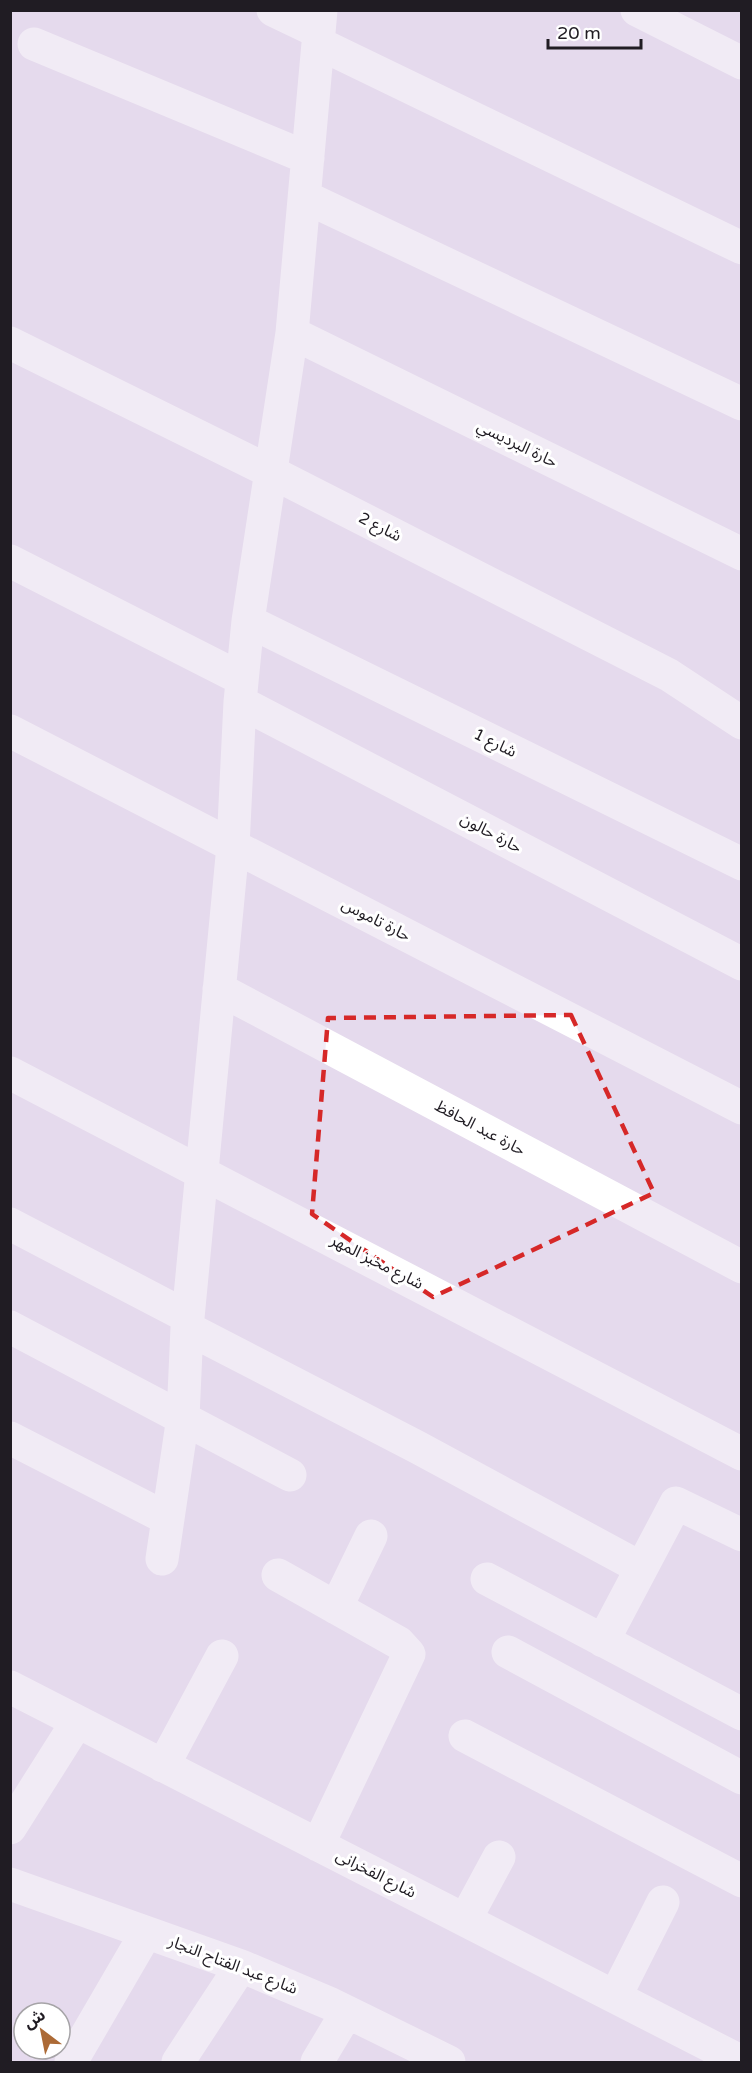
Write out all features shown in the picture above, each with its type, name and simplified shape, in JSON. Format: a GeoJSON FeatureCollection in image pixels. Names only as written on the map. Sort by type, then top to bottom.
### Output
{"type":"FeatureCollection","features":[{"type":"Feature","properties":{"kind":"street"},"geometry":{"type":"LineString","coordinates":[[273,10],[319,29],[741,248]]}},
{"type":"Feature","properties":{"kind":"street"},"geometry":{"type":"LineString","coordinates":[[637,10],[741,63]]}},
{"type":"Feature","properties":{"kind":"street"},"geometry":{"type":"LineString","coordinates":[[162,1559],[183,1417],[187,1322],[233,846],[241,691],[248,621],[292,333],[319,29]]}},
{"type":"Feature","properties":{"kind":"street"},"geometry":{"type":"LineString","coordinates":[[34,44],[308,158]]}},
{"type":"Feature","properties":{"kind":"street"},"geometry":{"type":"LineString","coordinates":[[305,197],[741,404]]}},
{"type":"Feature","properties":{"kind":"street","name":"حارة البرديسي"},"geometry":{"type":"LineString","coordinates":[[292,333],[741,554]]}},
{"type":"Feature","properties":{"kind":"street","name":"شارع 2"},"geometry":{"type":"LineString","coordinates":[[10,343],[271,472],[669,675],[741,723]]}},
{"type":"Feature","properties":{"kind":"street","name":"حارة حالون"},"geometry":{"type":"LineString","coordinates":[[10,561],[241,691],[741,964]]}},
{"type":"Feature","properties":{"kind":"street","name":"شارع 1"},"geometry":{"type":"LineString","coordinates":[[248,621],[741,864]]}},
{"type":"Feature","properties":{"kind":"street","name":"حارة تاموس"},"geometry":{"type":"LineString","coordinates":[[10,731],[741,1108]]}},
{"type":"Feature","properties":{"kind":"street","name":"حارة عبد الحافظ"},"geometry":{"type":"LineString","coordinates":[[219,989],[741,1267]]}},
{"type":"Feature","properties":{"kind":"street","name":"شارع مخبز المهر"},"geometry":{"type":"LineString","coordinates":[[10,1073],[741,1454]]}},
{"type":"Feature","properties":{"kind":"street"},"geometry":{"type":"LineString","coordinates":[[10,1224],[641,1568]]}},
{"type":"Feature","properties":{"kind":"street"},"geometry":{"type":"LineString","coordinates":[[10,1327],[290,1475]]}},
{"type":"Feature","properties":{"kind":"street"},"geometry":{"type":"LineString","coordinates":[[10,1438],[168,1519]]}},
{"type":"Feature","properties":{"kind":"street"},"geometry":{"type":"LineString","coordinates":[[603,1641],[676,1503],[741,1535]]}},
{"type":"Feature","properties":{"kind":"street"},"geometry":{"type":"LineString","coordinates":[[336,1608],[371,1536]]}},
{"type":"Feature","properties":{"kind":"street"},"geometry":{"type":"LineString","coordinates":[[278,1575],[399,1643],[409,1654],[318,1845]]}},
{"type":"Feature","properties":{"kind":"street"},"geometry":{"type":"LineString","coordinates":[[487,1579],[741,1714]]}},
{"type":"Feature","properties":{"kind":"street"},"geometry":{"type":"LineString","coordinates":[[508,1652],[741,1778]]}},
{"type":"Feature","properties":{"kind":"street"},"geometry":{"type":"LineString","coordinates":[[163,1766],[222,1656]]}},
{"type":"Feature","properties":{"kind":"street","name":"شارع الفخرانى"},"geometry":{"type":"LineString","coordinates":[[10,1687],[741,2062]]}},
{"type":"Feature","properties":{"kind":"street"},"geometry":{"type":"LineString","coordinates":[[10,1828],[77,1722]]}},
{"type":"Feature","properties":{"kind":"street"},"geometry":{"type":"LineString","coordinates":[[465,1736],[741,1881]]}},
{"type":"Feature","properties":{"kind":"street"},"geometry":{"type":"LineString","coordinates":[[465,1920],[498,1857]]}},
{"type":"Feature","properties":{"kind":"street","name":"شارع عبد الفتاح النجار"},"geometry":{"type":"LineString","coordinates":[[10,1884],[241,1965],[347,2012],[449,2062]]}},
{"type":"Feature","properties":{"kind":"street"},"geometry":{"type":"LineString","coordinates":[[615,1997],[663,1902]]}},
{"type":"Feature","properties":{"kind":"street"},"geometry":{"type":"LineString","coordinates":[[71,2062],[146,1933]]}},
{"type":"Feature","properties":{"kind":"street"},"geometry":{"type":"LineString","coordinates":[[178,2062],[241,1965]]}},
{"type":"Feature","properties":{"kind":"street"},"geometry":{"type":"LineString","coordinates":[[317,2062],[347,2012]]}},
{"type":"Feature","properties":{"kind":"highlighted area"},"geometry":{"type":"Polygon","coordinates":[[[571,1015],[654,1193],[433,1297],[312,1214],[328,1018],[571,1015]]]}}]}
